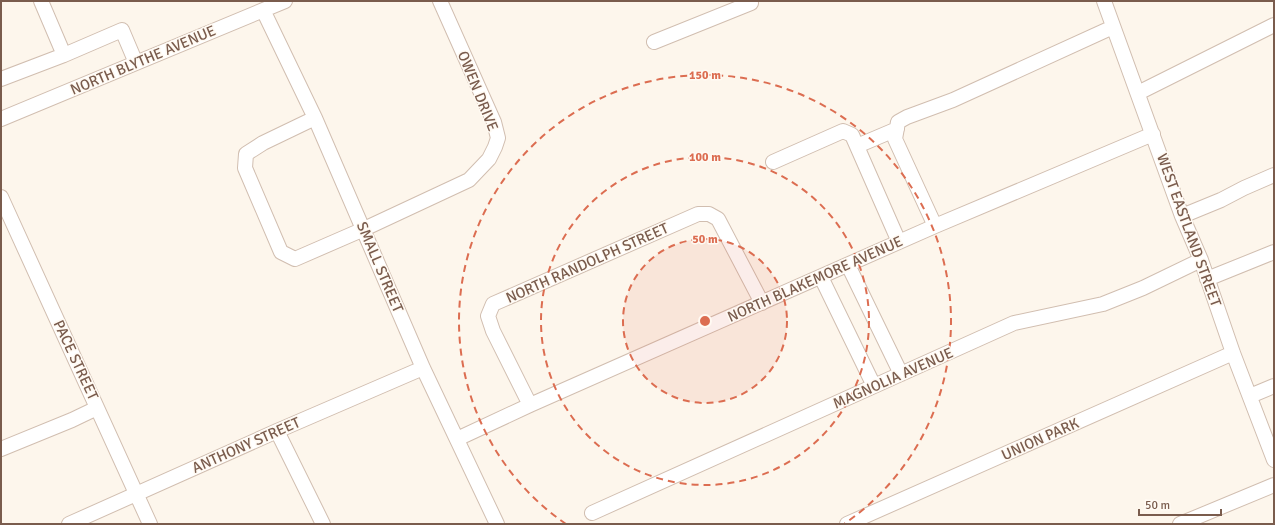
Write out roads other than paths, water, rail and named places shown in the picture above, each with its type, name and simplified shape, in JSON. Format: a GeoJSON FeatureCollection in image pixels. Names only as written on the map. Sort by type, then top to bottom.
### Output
{"type":"FeatureCollection","features":[{"type":"Feature","properties":{"kind":"street"},"geometry":{"type":"LineString","coordinates":[[41,1],[64,55]]}},
{"type":"Feature","properties":{"kind":"street","name":"NORTH BLYTHE AVENUE"},"geometry":{"type":"LineString","coordinates":[[2,115],[136,63],[284,1]]}},
{"type":"Feature","properties":{"kind":"street","name":"OWEN DRIVE"},"geometry":{"type":"LineString","coordinates":[[315,118],[263,143],[246,154],[245,168],[281,252],[295,259],[364,229],[469,180],[489,159],[498,138],[494,122],[440,1]]}},
{"type":"Feature","properties":{"kind":"street"},"geometry":{"type":"LineString","coordinates":[[654,42],[751,3],[750,1]]}},
{"type":"Feature","properties":{"kind":"street","name":"WEST EASTLAND STREET"},"geometry":{"type":"LineString","coordinates":[[1104,1],[1182,216],[1200,260],[1233,353],[1274,460]]}},
{"type":"Feature","properties":{"kind":"street","name":"SMALL STREET"},"geometry":{"type":"LineString","coordinates":[[263,10],[315,118],[423,368],[497,524]]}},
{"type":"Feature","properties":{"kind":"street"},"geometry":{"type":"LineString","coordinates":[[1138,93],[1274,26]]}},
{"type":"Feature","properties":{"kind":"street"},"geometry":{"type":"LineString","coordinates":[[935,226],[895,139],[898,122],[907,117],[953,100],[1113,27]]}},
{"type":"Feature","properties":{"kind":"street"},"geometry":{"type":"LineString","coordinates":[[1,79],[64,55],[122,30],[136,63]]}},
{"type":"Feature","properties":{"kind":"street"},"geometry":{"type":"LineString","coordinates":[[857,146],[897,129]]}},
{"type":"Feature","properties":{"kind":"street"},"geometry":{"type":"LineString","coordinates":[[773,162],[843,131],[852,135],[899,242]]}},
{"type":"Feature","properties":{"kind":"street","name":"NORTH BLAKEMORE AVENUE"},"geometry":{"type":"LineString","coordinates":[[457,439],[848,264],[1153,134]]}},
{"type":"Feature","properties":{"kind":"street"},"geometry":{"type":"LineString","coordinates":[[1182,216],[1221,200],[1274,175]]}},
{"type":"Feature","properties":{"kind":"street","name":"PACE STREET"},"geometry":{"type":"LineString","coordinates":[[1,197],[150,524]]}},
{"type":"Feature","properties":{"kind":"street","name":"NORTH RANDOLPH STREET"},"geometry":{"type":"LineString","coordinates":[[530,406],[493,331],[488,316],[493,304],[529,288],[698,214],[709,214],[718,219],[762,303]]}},
{"type":"Feature","properties":{"kind":"street"},"geometry":{"type":"LineString","coordinates":[[1207,279],[1274,252]]}},
{"type":"Feature","properties":{"kind":"street","name":"MAGNOLIA AVENUE"},"geometry":{"type":"LineString","coordinates":[[592,513],[1014,323],[1103,304],[1143,288],[1200,260]]}},
{"type":"Feature","properties":{"kind":"street"},"geometry":{"type":"LineString","coordinates":[[848,264],[902,374]]}},
{"type":"Feature","properties":{"kind":"street"},"geometry":{"type":"LineString","coordinates":[[821,277],[874,386]]}},
{"type":"Feature","properties":{"kind":"street","name":"UNION PARK"},"geometry":{"type":"LineString","coordinates":[[847,524],[1233,353]]}},
{"type":"Feature","properties":{"kind":"street","name":"ANTHONY STREET"},"geometry":{"type":"LineString","coordinates":[[69,524],[277,431],[423,368]]}},
{"type":"Feature","properties":{"kind":"street"},"geometry":{"type":"LineString","coordinates":[[1250,396],[1274,386]]}},
{"type":"Feature","properties":{"kind":"street"},"geometry":{"type":"LineString","coordinates":[[1,449],[72,420],[97,408]]}},
{"type":"Feature","properties":{"kind":"street"},"geometry":{"type":"LineString","coordinates":[[277,431],[323,524]]}},
{"type":"Feature","properties":{"kind":"street"},"geometry":{"type":"LineString","coordinates":[[1180,524],[1274,485]]}}]}
